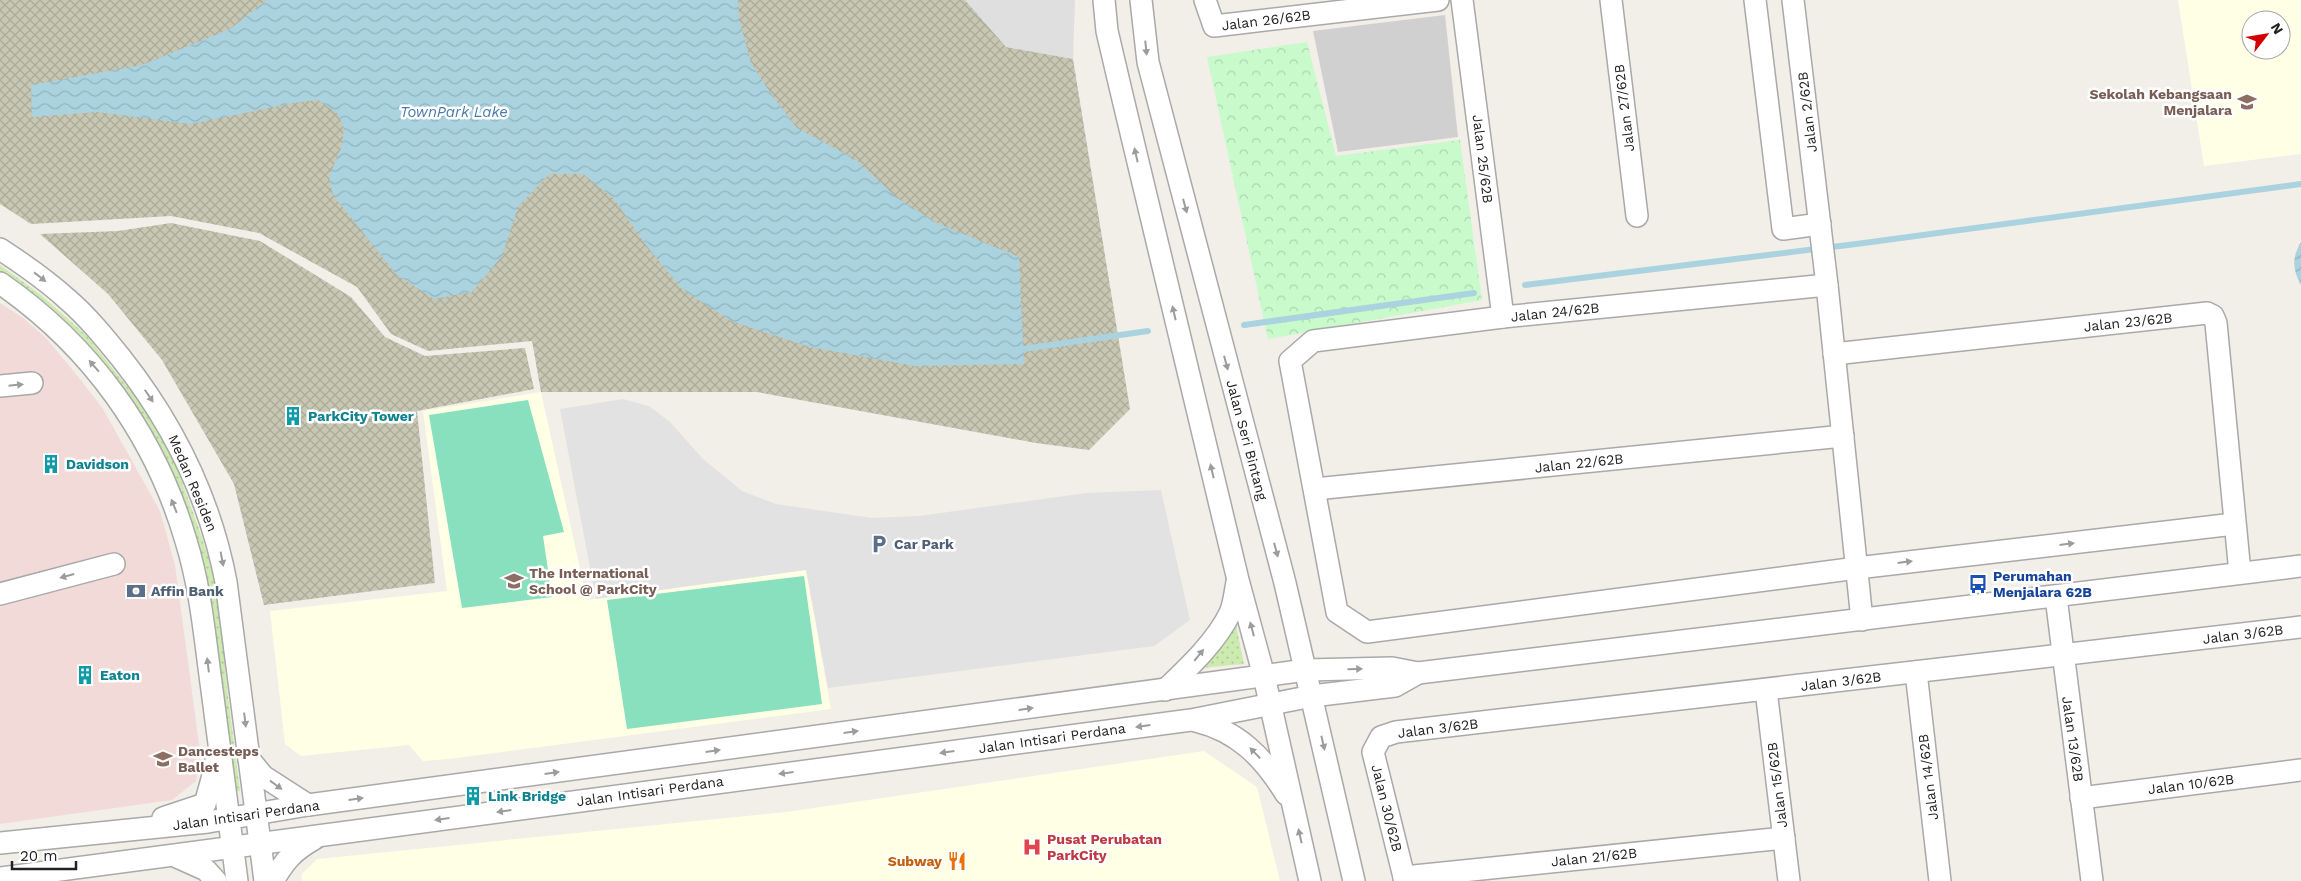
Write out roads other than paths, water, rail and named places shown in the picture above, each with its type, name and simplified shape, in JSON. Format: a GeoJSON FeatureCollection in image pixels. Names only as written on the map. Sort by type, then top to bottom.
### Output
{"type":"FeatureCollection","features":[{"type":"Feature","properties":{"kind":"street"},"geometry":{"type":"LineString","coordinates":[[1104,0],[1107,31],[1238,580],[1264,676],[1310,881]]}},
{"type":"Feature","properties":{"kind":"street","name":"Jalan Seri Bintang"},"geometry":{"type":"LineString","coordinates":[[1141,0],[1148,62],[1306,670],[1354,881]]}},
{"type":"Feature","properties":{"kind":"street","name":"Jalan 26/62B"},"geometry":{"type":"LineString","coordinates":[[1205,0],[1214,26],[1438,0]]}},
{"type":"Feature","properties":{"kind":"street","name":"Jalan 25/62B"},"geometry":{"type":"LineString","coordinates":[[1462,0],[1503,317]]}},
{"type":"Feature","properties":{"kind":"street","name":"Jalan 27/62B"},"geometry":{"type":"LineString","coordinates":[[1611,0],[1637,216]]}},
{"type":"Feature","properties":{"kind":"street"},"geometry":{"type":"LineString","coordinates":[[1755,0],[1783,229],[1820,224]]}},
{"type":"Feature","properties":{"kind":"street","name":"Jalan 2/62B"},"geometry":{"type":"LineString","coordinates":[[1793,0],[1827,284],[1862,620]]}},
{"type":"Feature","properties":{"kind":"street","name":"Medan Residen"},"geometry":{"type":"LineString","coordinates":[[0,249],[68,299],[104,336],[138,380],[168,424],[187,459],[208,510],[219,546],[226,582],[262,844],[265,881]]}},
{"type":"Feature","properties":{"kind":"street","name":"Medan Residen"},"geometry":{"type":"LineString","coordinates":[[0,283],[49,320],[91,362],[110,385],[149,452],[170,497],[186,542],[202,614],[237,881]]}},
{"type":"Feature","properties":{"kind":"street","name":"Jalan 24/62B"},"geometry":{"type":"LineString","coordinates":[[1315,489],[1290,360],[1313,341],[1503,317],[1827,284]]}},
{"type":"Feature","properties":{"kind":"street","name":"Jalan 23/62B"},"geometry":{"type":"LineString","coordinates":[[1834,354],[2206,313],[2213,316],[2216,323],[2234,524]]}},
{"type":"Feature","properties":{"kind":"street"},"geometry":{"type":"LineString","coordinates":[[0,386],[32,383]]}},
{"type":"Feature","properties":{"kind":"street","name":"Jalan 22/62B"},"geometry":{"type":"LineString","coordinates":[[1315,489],[1843,436]]}},
{"type":"Feature","properties":{"kind":"street"},"geometry":{"type":"LineString","coordinates":[[1315,489],[1337,612],[1367,632],[1857,568],[2234,524],[2240,573]]}},
{"type":"Feature","properties":{"kind":"street"},"geometry":{"type":"LineString","coordinates":[[0,594],[114,564]]}},
{"type":"Feature","properties":{"kind":"street"},"geometry":{"type":"LineString","coordinates":[[1306,670],[1392,668],[1418,674],[2301,566]]}},
{"type":"Feature","properties":{"kind":"street"},"geometry":{"type":"LineString","coordinates":[[1165,690],[1190,666],[1230,613],[1238,580]]}},
{"type":"Feature","properties":{"kind":"street","name":"Jalan 13/62B"},"geometry":{"type":"LineString","coordinates":[[2056,597],[2092,881]]}},
{"type":"Feature","properties":{"kind":"street","name":"Jalan 3/62B"},"geometry":{"type":"LineString","coordinates":[[1381,737],[1396,732],[2301,627]]}},
{"type":"Feature","properties":{"kind":"street","name":"Jalan Intisari Perdana"},"geometry":{"type":"LineString","coordinates":[[0,843],[230,819],[308,806],[1306,670]]}},
{"type":"Feature","properties":{"kind":"street","name":"Jalan 14/62B"},"geometry":{"type":"LineString","coordinates":[[1916,672],[1940,881]]}},
{"type":"Feature","properties":{"kind":"street"},"geometry":{"type":"LineString","coordinates":[[1312,696],[1395,686],[1418,674]]}},
{"type":"Feature","properties":{"kind":"street","name":"Jalan 15/62B"},"geometry":{"type":"LineString","coordinates":[[1766,690],[1789,881]]}},
{"type":"Feature","properties":{"kind":"street","name":"Jalan Intisari Perdana"},"geometry":{"type":"LineString","coordinates":[[0,878],[1191,720],[1271,706],[1312,696]]}},
{"type":"Feature","properties":{"kind":"street"},"geometry":{"type":"LineString","coordinates":[[1191,720],[1214,725],[1232,734],[1253,750],[1276,779],[1293,807]]}},
{"type":"Feature","properties":{"kind":"street"},"geometry":{"type":"LineString","coordinates":[[107,831],[172,816],[204,804],[214,772],[217,730]]}},
{"type":"Feature","properties":{"kind":"street","name":"Jalan 30/62B"},"geometry":{"type":"LineString","coordinates":[[1381,737],[1373,752],[1404,879]]}},
{"type":"Feature","properties":{"kind":"street"},"geometry":{"type":"LineString","coordinates":[[249,759],[263,776],[308,806]]}},
{"type":"Feature","properties":{"kind":"street"},"geometry":{"type":"LineString","coordinates":[[622,763],[628,794]]}},
{"type":"Feature","properties":{"kind":"street","name":"Jalan 10/62B"},"geometry":{"type":"LineString","coordinates":[[2081,798],[2301,770]]}},
{"type":"Feature","properties":{"kind":"street"},"geometry":{"type":"LineString","coordinates":[[274,881],[284,863],[297,848],[324,835]]}},
{"type":"Feature","properties":{"kind":"street","name":"Jalan 21/62B"},"geometry":{"type":"LineString","coordinates":[[1404,879],[1784,838]]}},
{"type":"Feature","properties":{"kind":"street"},"geometry":{"type":"LineString","coordinates":[[175,856],[206,870],[216,881]]}},
{"type":"Feature","properties":{"kind":"water","name":"TownPark Lake"},"geometry":{"type":"Polygon","coordinates":[[[267,0],[738,0],[739,19],[751,63],[773,97],[797,128],[855,159],[897,198],[937,223],[1019,257],[1024,364],[915,366],[810,347],[731,321],[682,289],[646,245],[614,199],[583,174],[549,174],[518,207],[502,256],[472,292],[434,299],[396,274],[333,195],[329,177],[342,146],[344,128],[337,113],[318,100],[299,102],[190,124],[97,112],[32,117],[31,85],[142,65],[230,29],[267,0]]]}},
{"type":"Feature","properties":{"kind":"water"},"geometry":{"type":"Polygon","coordinates":[[[2301,242],[2301,285],[2294,263],[2301,242]]]}},
{"type":"Feature","properties":{"kind":"waterway"},"geometry":{"type":"LineString","coordinates":[[1525,285],[1864,243],[2301,184]]}},
{"type":"Feature","properties":{"kind":"waterway"},"geometry":{"type":"LineString","coordinates":[[1244,325],[1474,293]]}},
{"type":"Feature","properties":{"kind":"waterway"},"geometry":{"type":"LineString","coordinates":[[1023,349],[1148,331]]}},
{"type":"Feature","properties":{"kind":"place","name":"Sekolah Kebangsaan Menjalara"},"geometry":{"type":"Point","coordinates":[2247,102]}},
{"type":"Feature","properties":{"kind":"place","name":"ParkCity Tower"},"geometry":{"type":"Point","coordinates":[293,416]}},
{"type":"Feature","properties":{"kind":"place","name":"Davidson"},"geometry":{"type":"Point","coordinates":[51,464]}},
{"type":"Feature","properties":{"kind":"place","name":"Car Park"},"geometry":{"type":"Point","coordinates":[879,544]}},
{"type":"Feature","properties":{"kind":"place","name":"The International School @ ParkCity"},"geometry":{"type":"Point","coordinates":[514,581]}},
{"type":"Feature","properties":{"kind":"place","name":"Perumahan Menjalara 62B"},"geometry":{"type":"Point","coordinates":[1978,584]}},
{"type":"Feature","properties":{"kind":"place","name":"Affin Bank"},"geometry":{"type":"Point","coordinates":[136,591]}},
{"type":"Feature","properties":{"kind":"place","name":"Eaton"},"geometry":{"type":"Point","coordinates":[85,675]}},
{"type":"Feature","properties":{"kind":"place","name":"Dancesteps Ballet"},"geometry":{"type":"Point","coordinates":[163,759]}},
{"type":"Feature","properties":{"kind":"place","name":"Link Bridge"},"geometry":{"type":"Point","coordinates":[473,796]}},
{"type":"Feature","properties":{"kind":"place","name":"Pusat Perubatan ParkCity"},"geometry":{"type":"Point","coordinates":[1032,847]}},
{"type":"Feature","properties":{"kind":"place","name":"Subway"},"geometry":{"type":"Point","coordinates":[957,861]}}]}
